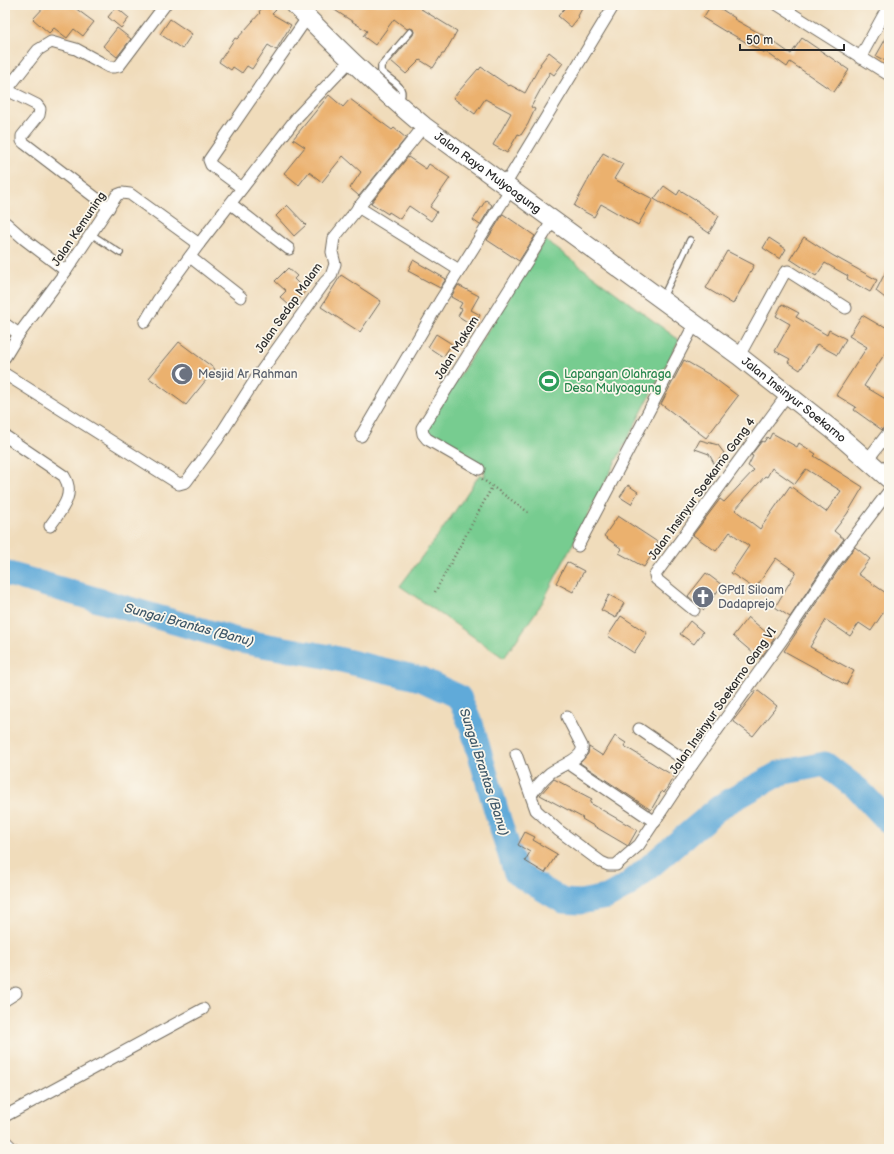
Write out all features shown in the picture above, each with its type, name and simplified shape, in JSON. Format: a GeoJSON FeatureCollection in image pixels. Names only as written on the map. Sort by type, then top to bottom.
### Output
{"type":"FeatureCollection","features":[{"type":"Feature","properties":{"kind":"main road","name":"Jalan Raya Mulyoagung"},"geometry":{"type":"LineString","coordinates":[[294,5],[350,61],[398,105],[424,126],[507,188],[695,323]]}},
{"type":"Feature","properties":{"kind":"main road","name":"Jalan Insinyur Soekarno"},"geometry":{"type":"LineString","coordinates":[[695,323],[739,356],[868,459],[889,479]]}},
{"type":"Feature","properties":{"kind":"street"},"geometry":{"type":"LineString","coordinates":[[109,208],[22,141],[22,136],[39,114],[40,108],[37,105],[6,90],[38,50],[51,42],[76,49],[109,67],[114,68],[119,66],[165,5]]}},
{"type":"Feature","properties":{"kind":"street"},"geometry":{"type":"LineString","coordinates":[[361,436],[614,5]]}},
{"type":"Feature","properties":{"kind":"street"},"geometry":{"type":"LineString","coordinates":[[778,5],[889,76]]}},
{"type":"Feature","properties":{"kind":"street"},"geometry":{"type":"LineString","coordinates":[[860,58],[889,5]]}},
{"type":"Feature","properties":{"kind":"street"},"geometry":{"type":"LineString","coordinates":[[242,188],[211,165],[209,160],[307,18]]}},
{"type":"Feature","properties":{"kind":"street"},"geometry":{"type":"LineString","coordinates":[[145,322],[158,300],[199,244],[298,116],[350,61]]}},
{"type":"Feature","properties":{"kind":"street","name":"Jalan Sedap Malam"},"geometry":{"type":"LineString","coordinates":[[5,374],[179,484],[186,482],[217,440],[257,376],[325,282],[331,276],[335,264],[332,252],[334,238],[424,126]]}},
{"type":"Feature","properties":{"kind":"street","name":"Jalan Kemuning"},"geometry":{"type":"LineString","coordinates":[[5,357],[19,334],[66,271],[117,196],[122,193],[130,194],[199,244]]}},
{"type":"Feature","properties":{"kind":"street"},"geometry":{"type":"LineString","coordinates":[[230,204],[289,249]]}},
{"type":"Feature","properties":{"kind":"street"},"geometry":{"type":"LineString","coordinates":[[358,207],[459,270]]}},
{"type":"Feature","properties":{"kind":"street","name":"Jalan Makam"},"geometry":{"type":"LineString","coordinates":[[479,469],[427,439],[423,434],[422,428],[553,220]]}},
{"type":"Feature","properties":{"kind":"street"},"geometry":{"type":"LineString","coordinates":[[6,223],[24,239],[66,271]]}},
{"type":"Feature","properties":{"kind":"street"},"geometry":{"type":"LineString","coordinates":[[190,257],[241,297]]}},
{"type":"Feature","properties":{"kind":"street"},"geometry":{"type":"LineString","coordinates":[[739,356],[785,272],[794,275],[846,308]]}},
{"type":"Feature","properties":{"kind":"street"},"geometry":{"type":"LineString","coordinates":[[578,546],[695,323]]}},
{"type":"Feature","properties":{"kind":"street"},"geometry":{"type":"LineString","coordinates":[[5,324],[19,334]]}},
{"type":"Feature","properties":{"kind":"street","name":"Jalan Insinyur Soekarno Gang 4"},"geometry":{"type":"LineString","coordinates":[[694,610],[656,579],[655,575],[788,395]]}},
{"type":"Feature","properties":{"kind":"street"},"geometry":{"type":"LineString","coordinates":[[868,459],[889,432]]}},
{"type":"Feature","properties":{"kind":"street"},"geometry":{"type":"LineString","coordinates":[[5,436],[64,476],[68,482],[68,497],[50,526]]}},
{"type":"Feature","properties":{"kind":"street","name":"Jalan Insinyur Soekarno Gang VI"},"geometry":{"type":"LineString","coordinates":[[531,795],[536,810],[558,830],[601,862],[608,865],[616,865],[639,845],[692,765],[787,633],[835,562],[889,491]]}},
{"type":"Feature","properties":{"kind":"street"},"geometry":{"type":"LineString","coordinates":[[531,795],[542,780],[551,772],[568,763],[581,753],[583,749],[568,717]]}},
{"type":"Feature","properties":{"kind":"street"},"geometry":{"type":"LineString","coordinates":[[639,729],[692,765]]}},
{"type":"Feature","properties":{"kind":"street"},"geometry":{"type":"LineString","coordinates":[[516,754],[531,795]]}},
{"type":"Feature","properties":{"kind":"street"},"geometry":{"type":"LineString","coordinates":[[568,763],[655,822]]}},
{"type":"Feature","properties":{"kind":"street"},"geometry":{"type":"LineString","coordinates":[[5,1000],[16,993]]}},
{"type":"Feature","properties":{"kind":"street"},"geometry":{"type":"LineString","coordinates":[[5,1116],[203,1009]]}},
{"type":"Feature","properties":{"kind":"street"},"geometry":{"type":"LineString","coordinates":[[5,1141],[13,1149]]}},
{"type":"Feature","properties":{"kind":"lane"},"geometry":{"type":"LineString","coordinates":[[398,105],[403,92],[400,86],[381,70],[381,66],[410,32]]}},
{"type":"Feature","properties":{"kind":"lane"},"geometry":{"type":"LineString","coordinates":[[91,234],[120,253]]}},
{"type":"Feature","properties":{"kind":"lane"},"geometry":{"type":"LineString","coordinates":[[662,299],[690,240]]}},
{"type":"Feature","properties":{"kind":"path"},"geometry":{"type":"LineString","coordinates":[[479,469],[482,479],[528,512]]}},
{"type":"Feature","properties":{"kind":"path"},"geometry":{"type":"LineString","coordinates":[[435,592],[492,487]]}},
{"type":"Feature","properties":{"kind":"green space"},"geometry":{"type":"Polygon","coordinates":[[[545,240],[679,340],[542,603],[504,658],[400,586],[447,523],[480,474],[485,477],[484,469],[428,434],[426,429],[545,240]]]}},
{"type":"Feature","properties":{"kind":"building"},"geometry":{"type":"Polygon","coordinates":[[[46,5],[71,5],[94,22],[83,36],[74,29],[67,38],[54,28],[49,33],[33,19],[46,5]]]}},
{"type":"Feature","properties":{"kind":"building"},"geometry":{"type":"Polygon","coordinates":[[[264,5],[270,5],[276,10],[272,14],[291,25],[276,50],[268,45],[252,69],[247,66],[242,73],[233,67],[231,70],[219,62],[235,38],[237,39],[260,13],[259,12],[264,5]]]}},
{"type":"Feature","properties":{"kind":"building"},"geometry":{"type":"Polygon","coordinates":[[[327,5],[425,5],[421,9],[457,31],[444,54],[442,54],[433,68],[420,60],[406,74],[391,61],[413,35],[413,29],[407,29],[394,19],[375,45],[363,36],[367,31],[327,5]]]}},
{"type":"Feature","properties":{"kind":"building"},"geometry":{"type":"Polygon","coordinates":[[[567,5],[584,5],[578,16],[579,17],[571,27],[558,16],[567,5]]]}},
{"type":"Feature","properties":{"kind":"building"},"geometry":{"type":"Polygon","coordinates":[[[711,5],[715,5],[735,18],[734,19],[768,38],[791,54],[802,38],[849,70],[834,92],[790,62],[787,67],[766,52],[765,53],[726,32],[703,18],[711,5]]]}},
{"type":"Feature","properties":{"kind":"building"},"geometry":{"type":"Polygon","coordinates":[[[116,7],[129,18],[121,28],[108,17],[116,7]]]}},
{"type":"Feature","properties":{"kind":"building"},"geometry":{"type":"Polygon","coordinates":[[[170,19],[192,34],[182,49],[160,34],[170,19]]]}},
{"type":"Feature","properties":{"kind":"building"},"geometry":{"type":"Polygon","coordinates":[[[117,28],[131,39],[117,57],[103,46],[117,28]]]}},
{"type":"Feature","properties":{"kind":"building"},"geometry":{"type":"Polygon","coordinates":[[[889,33],[889,63],[876,56],[889,33]]]}},
{"type":"Feature","properties":{"kind":"building"},"geometry":{"type":"Polygon","coordinates":[[[549,52],[563,63],[554,75],[550,72],[531,107],[535,109],[528,124],[521,135],[518,134],[507,153],[493,145],[511,113],[485,99],[475,114],[453,98],[481,67],[509,86],[510,85],[525,93],[540,64],[549,52]]]}},
{"type":"Feature","properties":{"kind":"building"},"geometry":{"type":"Polygon","coordinates":[[[329,95],[343,107],[350,99],[392,130],[394,128],[406,138],[359,196],[350,188],[361,172],[343,156],[322,182],[309,172],[299,185],[284,173],[305,147],[293,139],[329,95]]]}},
{"type":"Feature","properties":{"kind":"building"},"geometry":{"type":"Polygon","coordinates":[[[603,153],[623,164],[614,179],[653,199],[638,225],[601,204],[594,217],[574,206],[603,153]]]}},
{"type":"Feature","properties":{"kind":"building"},"geometry":{"type":"Polygon","coordinates":[[[408,157],[426,169],[429,164],[450,178],[430,207],[437,212],[431,221],[409,206],[400,219],[389,212],[388,214],[371,203],[408,157]]]}},
{"type":"Feature","properties":{"kind":"building"},"geometry":{"type":"Polygon","coordinates":[[[664,186],[677,195],[680,190],[719,216],[709,233],[654,199],[664,186]]]}},
{"type":"Feature","properties":{"kind":"building"},"geometry":{"type":"Polygon","coordinates":[[[486,200],[492,205],[480,225],[473,220],[486,200]]]}},
{"type":"Feature","properties":{"kind":"building"},"geometry":{"type":"Polygon","coordinates":[[[287,205],[306,225],[294,236],[276,216],[287,205]]]}},
{"type":"Feature","properties":{"kind":"building"},"geometry":{"type":"Polygon","coordinates":[[[503,214],[535,236],[519,261],[487,240],[503,214]]]}},
{"type":"Feature","properties":{"kind":"building"},"geometry":{"type":"Polygon","coordinates":[[[804,237],[832,255],[877,280],[870,292],[847,279],[848,276],[825,263],[816,276],[790,259],[804,237]]]}},
{"type":"Feature","properties":{"kind":"building"},"geometry":{"type":"Polygon","coordinates":[[[769,238],[786,249],[780,259],[763,248],[769,238]]]}},
{"type":"Feature","properties":{"kind":"building"},"geometry":{"type":"Polygon","coordinates":[[[727,251],[754,265],[733,304],[706,288],[727,251]]]}},
{"type":"Feature","properties":{"kind":"building"},"geometry":{"type":"Polygon","coordinates":[[[413,260],[446,279],[440,288],[408,271],[413,260]]]}},
{"type":"Feature","properties":{"kind":"building"},"geometry":{"type":"Polygon","coordinates":[[[889,265],[889,301],[876,291],[889,265]]]}},
{"type":"Feature","properties":{"kind":"building"},"geometry":{"type":"Polygon","coordinates":[[[288,268],[297,276],[294,279],[306,291],[290,306],[280,297],[286,291],[275,281],[288,268]]]}},
{"type":"Feature","properties":{"kind":"building"},"geometry":{"type":"Polygon","coordinates":[[[341,275],[381,301],[360,332],[321,307],[341,275]]]}},
{"type":"Feature","properties":{"kind":"building"},"geometry":{"type":"Polygon","coordinates":[[[458,285],[479,296],[471,310],[480,315],[474,326],[458,316],[462,309],[459,308],[462,303],[451,297],[458,285]]]}},
{"type":"Feature","properties":{"kind":"building"},"geometry":{"type":"Polygon","coordinates":[[[782,304],[799,313],[796,317],[827,335],[829,330],[846,339],[837,355],[817,344],[800,370],[788,362],[790,359],[775,351],[790,324],[776,316],[782,304]]]}},
{"type":"Feature","properties":{"kind":"building"},"geometry":{"type":"Polygon","coordinates":[[[862,315],[889,329],[889,347],[864,386],[889,401],[889,419],[882,430],[854,410],[856,407],[836,395],[867,347],[849,336],[862,315]]]}},
{"type":"Feature","properties":{"kind":"building"},"geometry":{"type":"Polygon","coordinates":[[[436,334],[452,344],[443,357],[428,347],[436,334]]]}},
{"type":"Feature","properties":{"kind":"building","name":"Mesjid Ar Rahman"},"geometry":{"type":"Polygon","coordinates":[[[179,342],[215,369],[186,405],[149,378],[179,342]]]}},
{"type":"Feature","properties":{"kind":"building"},"geometry":{"type":"Polygon","coordinates":[[[684,360],[710,375],[738,396],[706,438],[661,404],[684,360]]]}},
{"type":"Feature","properties":{"kind":"building"},"geometry":{"type":"Polygon","coordinates":[[[772,433],[797,447],[799,443],[816,454],[814,456],[863,487],[847,514],[834,531],[844,539],[829,558],[790,617],[775,607],[796,572],[776,558],[755,589],[731,573],[749,546],[730,532],[716,551],[693,535],[720,499],[724,502],[754,470],[748,466],[753,456],[751,455],[762,441],[764,442],[767,437],[769,439],[772,433]],[[772,468],[767,477],[765,476],[735,510],[760,529],[790,486],[826,512],[841,491],[806,469],[795,484],[772,468]]]}},
{"type":"Feature","properties":{"kind":"building"},"geometry":{"type":"Polygon","coordinates":[[[700,440],[718,445],[724,453],[715,465],[709,454],[695,449],[700,440]]]}},
{"type":"Feature","properties":{"kind":"building"},"geometry":{"type":"Polygon","coordinates":[[[628,485],[638,492],[631,504],[620,497],[628,485]]]}},
{"type":"Feature","properties":{"kind":"building"},"geometry":{"type":"Polygon","coordinates":[[[618,516],[659,543],[644,567],[619,553],[622,549],[604,536],[618,516]]]}},
{"type":"Feature","properties":{"kind":"building"},"geometry":{"type":"Polygon","coordinates":[[[855,547],[870,559],[858,574],[889,595],[889,604],[871,631],[859,623],[850,636],[826,620],[810,647],[854,671],[846,685],[784,651],[855,547]]]}},
{"type":"Feature","properties":{"kind":"building"},"geometry":{"type":"Polygon","coordinates":[[[567,562],[584,571],[573,592],[556,583],[567,562]]]}},
{"type":"Feature","properties":{"kind":"building"},"geometry":{"type":"Polygon","coordinates":[[[706,573],[722,585],[704,610],[688,596],[706,573]]]}},
{"type":"Feature","properties":{"kind":"building"},"geometry":{"type":"Polygon","coordinates":[[[609,595],[624,603],[616,618],[601,610],[609,595]]]}},
{"type":"Feature","properties":{"kind":"building"},"geometry":{"type":"Polygon","coordinates":[[[621,616],[647,633],[634,653],[608,636],[621,616]]]}},
{"type":"Feature","properties":{"kind":"building"},"geometry":{"type":"Polygon","coordinates":[[[748,617],[774,639],[760,659],[733,636],[748,617]]]}},
{"type":"Feature","properties":{"kind":"building"},"geometry":{"type":"Polygon","coordinates":[[[690,621],[703,632],[694,644],[680,634],[690,621]]]}},
{"type":"Feature","properties":{"kind":"building"},"geometry":{"type":"Polygon","coordinates":[[[757,690],[777,706],[753,736],[733,721],[757,690]]]}},
{"type":"Feature","properties":{"kind":"building"},"geometry":{"type":"Polygon","coordinates":[[[615,736],[626,743],[624,746],[674,776],[664,793],[662,791],[651,810],[580,763],[588,754],[589,747],[603,756],[615,736]]]}},
{"type":"Feature","properties":{"kind":"building"},"geometry":{"type":"Polygon","coordinates":[[[554,779],[592,799],[590,803],[637,830],[628,846],[582,819],[583,818],[540,795],[554,779]]]}},
{"type":"Feature","properties":{"kind":"building"},"geometry":{"type":"Polygon","coordinates":[[[525,832],[535,837],[533,840],[557,854],[545,873],[525,861],[530,852],[518,845],[525,832]]]}},
{"type":"Feature","properties":{"kind":"waterway","name":"Sungai Brantas (Banu)"},"geometry":{"type":"LineString","coordinates":[[5,573],[240,641],[325,656],[421,679],[459,697],[472,727],[516,873],[563,901],[580,902],[607,897],[628,885],[721,806],[780,773],[825,764],[860,791],[889,822]]}},
{"type":"Feature","properties":{"kind":"place","name":"Mesjid Ar Rahman"},"geometry":{"type":"Point","coordinates":[182,374]}},
{"type":"Feature","properties":{"kind":"place","name":"Lapangan Olahraga Desa Mulyoagung"},"geometry":{"type":"Point","coordinates":[549,381]}},
{"type":"Feature","properties":{"kind":"place","name":"GPdI Siloam Dadaprejo"},"geometry":{"type":"Point","coordinates":[703,597]}}]}
